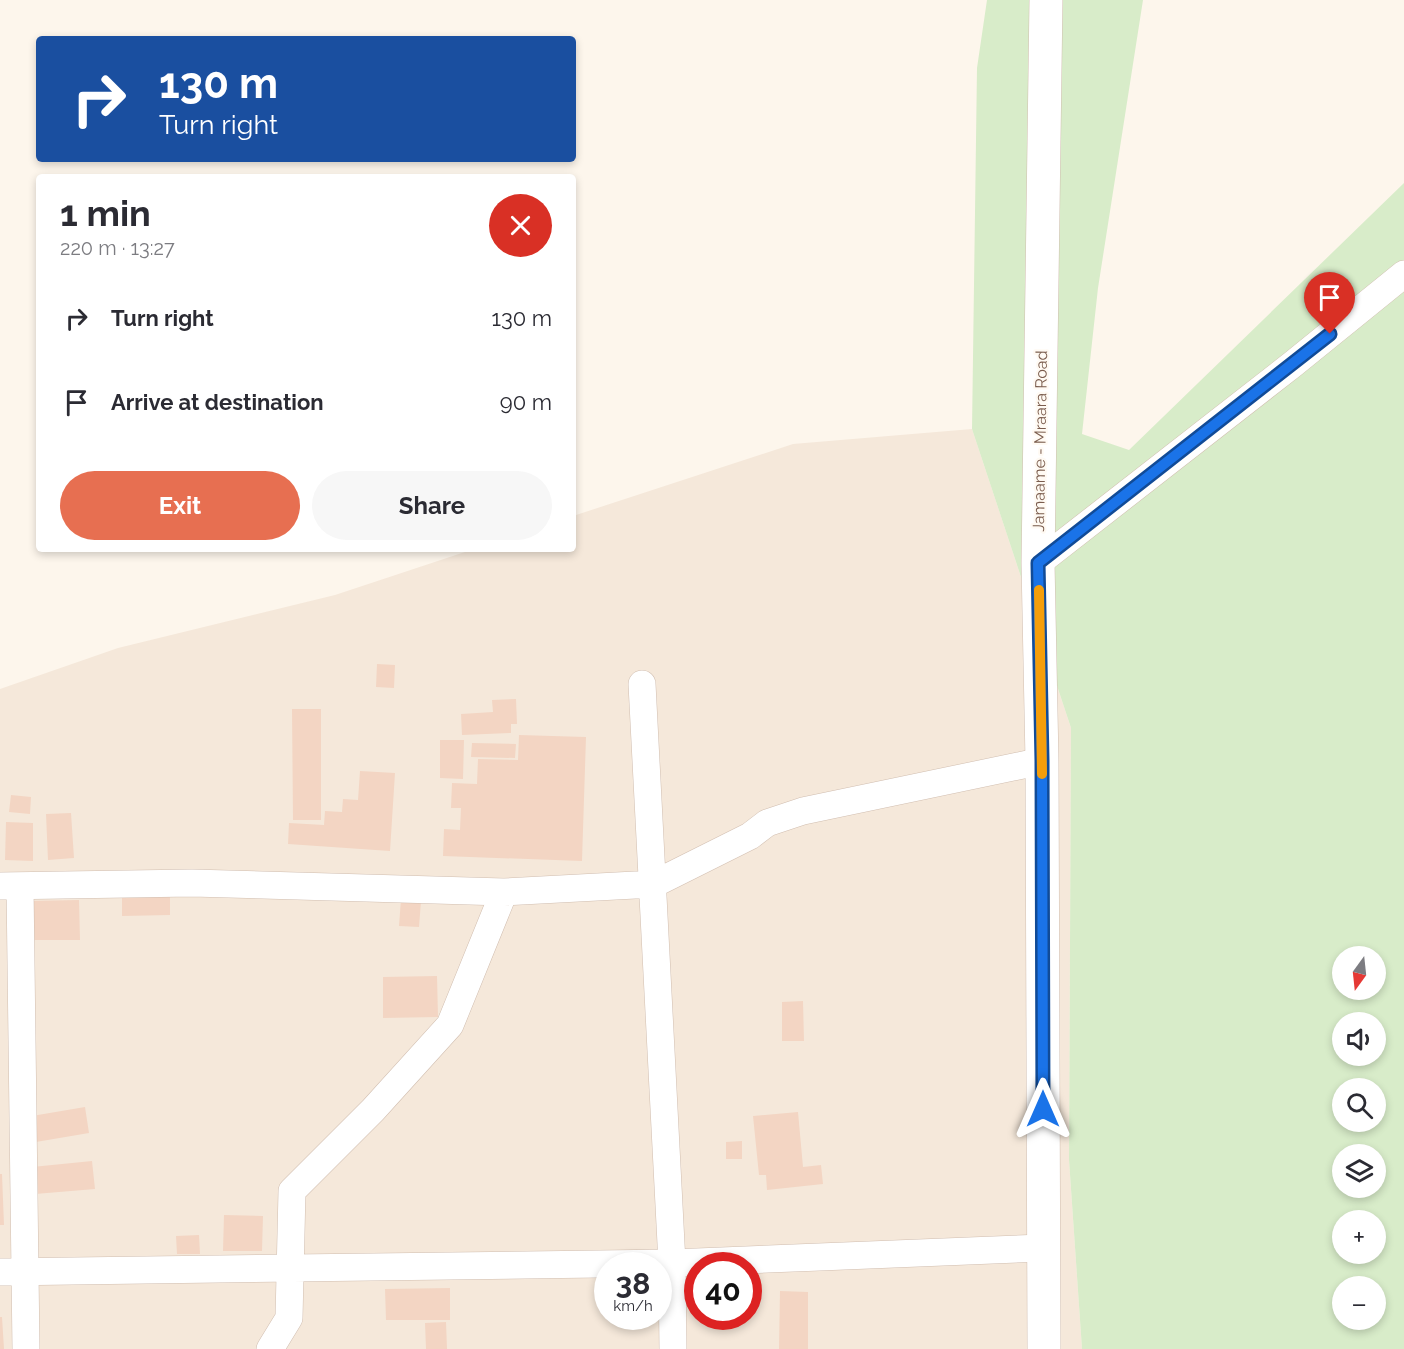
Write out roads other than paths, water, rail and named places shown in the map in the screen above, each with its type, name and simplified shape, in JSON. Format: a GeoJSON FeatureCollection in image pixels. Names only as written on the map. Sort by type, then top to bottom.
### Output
{"type":"FeatureCollection","features":[{"type":"Feature","properties":{"kind":"street","name":"Jamaame - Mraara Road"},"geometry":{"type":"LineString","coordinates":[[1044,1349],[1042,761],[1038,563],[1046,0]]}},
{"type":"Feature","properties":{"kind":"street"},"geometry":{"type":"LineString","coordinates":[[1038,563],[1293,364],[1404,274]]}},
{"type":"Feature","properties":{"kind":"street"},"geometry":{"type":"LineString","coordinates":[[642,684],[671,1252]]}},
{"type":"Feature","properties":{"kind":"street"},"geometry":{"type":"LineString","coordinates":[[26,1349],[13,1272],[10,886],[192,884],[504,892],[654,884],[750,836],[767,823],[803,811],[1042,761]]}},
{"type":"Feature","properties":{"kind":"street"},"geometry":{"type":"LineString","coordinates":[[289,1349],[292,1191],[373,1110],[450,1025],[504,892]]}},
{"type":"Feature","properties":{"kind":"street"},"geometry":{"type":"LineString","coordinates":[[673,1349],[672,1263],[1043,1248]]}},
{"type":"Feature","properties":{"kind":"street"},"geometry":{"type":"LineString","coordinates":[[13,1272],[594,1264]]}},
{"type":"Feature","properties":{"kind":"street"},"geometry":{"type":"LineString","coordinates":[[270,1349],[289,1318]]}}]}
